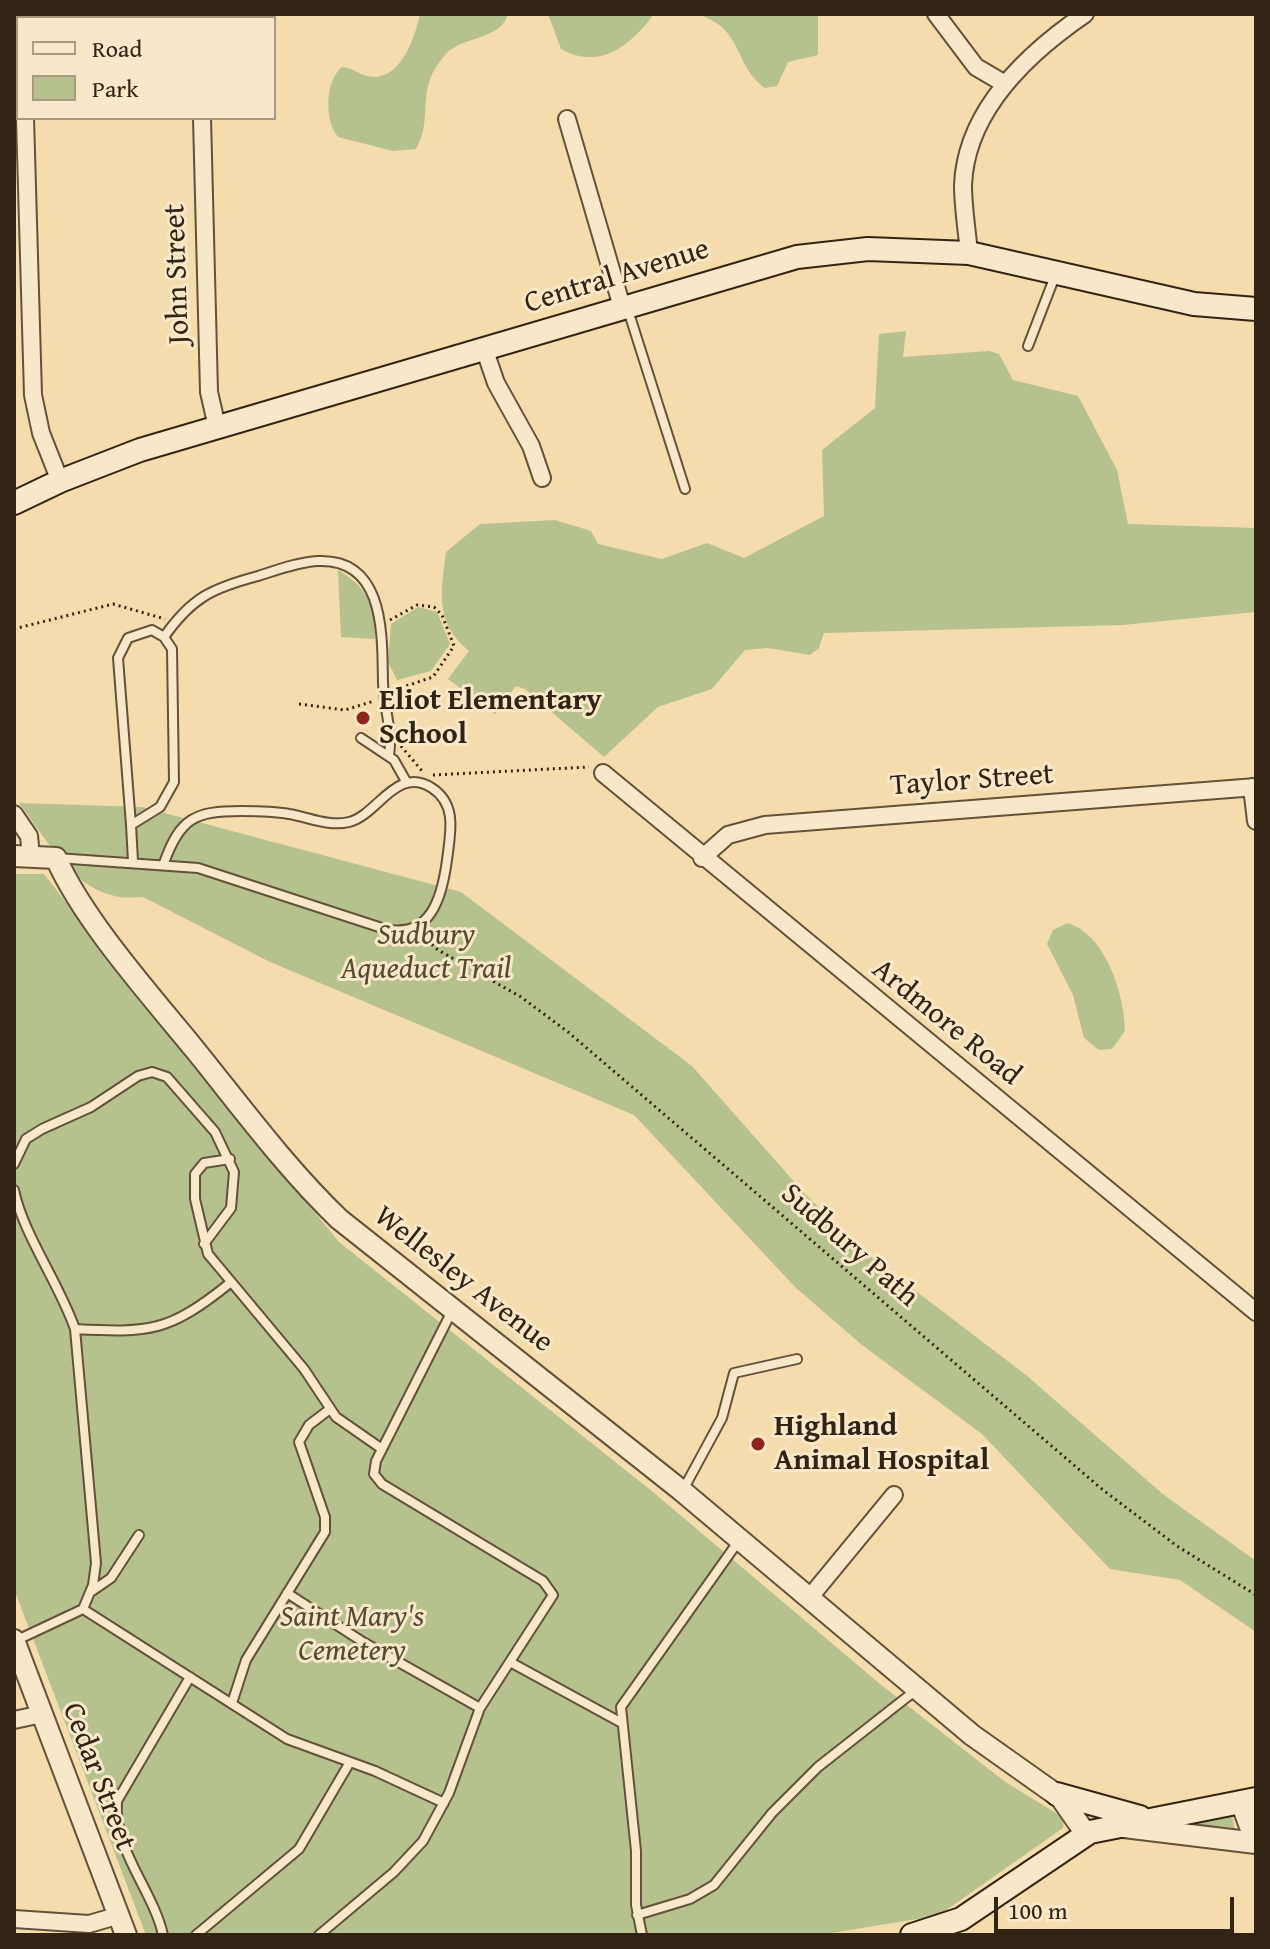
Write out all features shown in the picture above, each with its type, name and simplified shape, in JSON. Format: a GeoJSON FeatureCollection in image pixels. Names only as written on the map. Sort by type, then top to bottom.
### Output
{"type":"FeatureCollection","features":[{"type":"Feature","properties":{"kind":"main road","name":"Central Avenue"},"geometry":{"type":"LineString","coordinates":[[14,503],[118,458],[797,257],[868,249],[969,253],[1194,304],[1256,309]]}},
{"type":"Feature","properties":{"kind":"main road"},"geometry":{"type":"LineString","coordinates":[[1057,1794],[1145,1819]]}},
{"type":"Feature","properties":{"kind":"main road"},"geometry":{"type":"LineString","coordinates":[[912,1935],[968,1915],[1086,1834],[1112,1825],[1249,1800]]}},
{"type":"Feature","properties":{"kind":"street"},"geometry":{"type":"LineString","coordinates":[[936,14],[976,67],[1005,84]]}},
{"type":"Feature","properties":{"kind":"street"},"geometry":{"type":"LineString","coordinates":[[969,253],[963,186],[966,162],[988,108],[1005,84],[1048,39],[1085,14]]}},
{"type":"Feature","properties":{"kind":"street"},"geometry":{"type":"LineString","coordinates":[[567,119],[624,306]]}},
{"type":"Feature","properties":{"kind":"street"},"geometry":{"type":"LineString","coordinates":[[25,120],[22,261],[35,409],[60,481]]}},
{"type":"Feature","properties":{"kind":"street","name":"John Street"},"geometry":{"type":"LineString","coordinates":[[202,120],[209,392],[217,427]]}},
{"type":"Feature","properties":{"kind":"street"},"geometry":{"type":"LineString","coordinates":[[484,348],[496,383],[525,433],[542,478]]}},
{"type":"Feature","properties":{"kind":"street","name":"Ardmore Road"},"geometry":{"type":"LineString","coordinates":[[603,773],[702,858],[1256,1312]]}},
{"type":"Feature","properties":{"kind":"street"},"geometry":{"type":"LineString","coordinates":[[1254,787],[1256,821]]}},
{"type":"Feature","properties":{"kind":"street","name":"Taylor Street"},"geometry":{"type":"LineString","coordinates":[[702,858],[728,835],[765,825],[1254,787]]}},
{"type":"Feature","properties":{"kind":"street"},"geometry":{"type":"LineString","coordinates":[[14,814],[29,836],[22,856],[56,858]]}},
{"type":"Feature","properties":{"kind":"street","name":"Wellesley Avenue"},"geometry":{"type":"LineString","coordinates":[[56,858],[72,889],[129,967],[310,1190],[339,1219],[682,1491],[1002,1758],[1057,1794],[1073,1810],[1086,1834]]}},
{"type":"Feature","properties":{"kind":"street"},"geometry":{"type":"LineString","coordinates":[[810,1597],[894,1495]]}},
{"type":"Feature","properties":{"kind":"street","name":"Cedar Street"},"geometry":{"type":"LineString","coordinates":[[14,1641],[123,1925]]}},
{"type":"Feature","properties":{"kind":"street"},"geometry":{"type":"LineString","coordinates":[[14,1720],[42,1714]]}},
{"type":"Feature","properties":{"kind":"street"},"geometry":{"type":"LineString","coordinates":[[1112,1825],[1256,1843],[1249,1800]]}},
{"type":"Feature","properties":{"kind":"street"},"geometry":{"type":"LineString","coordinates":[[14,1919],[123,1925]]}},
{"type":"Feature","properties":{"kind":"lane"},"geometry":{"type":"LineString","coordinates":[[1028,346],[1057,271]]}},
{"type":"Feature","properties":{"kind":"lane"},"geometry":{"type":"LineString","coordinates":[[624,306],[685,489]]}},
{"type":"Feature","properties":{"kind":"lane"},"geometry":{"type":"LineString","coordinates":[[164,637],[188,607],[217,587],[315,561],[343,565],[358,574],[375,599],[381,625],[384,695],[391,735],[389,756]]}},
{"type":"Feature","properties":{"kind":"lane"},"geometry":{"type":"LineString","coordinates":[[131,825],[160,807],[174,782],[173,657],[164,637],[152,630],[136,633],[123,644],[118,658],[133,861]]}},
{"type":"Feature","properties":{"kind":"lane"},"geometry":{"type":"LineString","coordinates":[[361,738],[389,756],[407,783]]}},
{"type":"Feature","properties":{"kind":"lane"},"geometry":{"type":"LineString","coordinates":[[56,858],[164,863],[198,868],[385,929],[406,931],[418,927],[433,912],[440,898],[451,816],[445,801],[435,790],[407,783],[391,790],[361,817],[347,823],[277,812],[206,813],[180,829],[164,863]]}},
{"type":"Feature","properties":{"kind":"lane"},"geometry":{"type":"LineString","coordinates":[[14,1164],[26,1139],[42,1129],[91,1107],[138,1076],[152,1072],[167,1077],[179,1087],[215,1132],[234,1172],[231,1208],[204,1244]]}},
{"type":"Feature","properties":{"kind":"lane"},"geometry":{"type":"LineString","coordinates":[[230,1159],[204,1163],[195,1174],[196,1208],[204,1244],[230,1283],[304,1369],[340,1422],[382,1449]]}},
{"type":"Feature","properties":{"kind":"lane"},"geometry":{"type":"LineString","coordinates":[[14,1190],[22,1216],[58,1285],[75,1329],[96,1568],[83,1609],[14,1641]]}},
{"type":"Feature","properties":{"kind":"lane"},"geometry":{"type":"LineString","coordinates":[[75,1329],[133,1332],[160,1327],[193,1312],[230,1283]]}},
{"type":"Feature","properties":{"kind":"lane"},"geometry":{"type":"LineString","coordinates":[[319,1935],[405,1862],[423,1841],[444,1803],[480,1708],[550,1602],[552,1589],[379,1481],[373,1470],[453,1310]]}},
{"type":"Feature","properties":{"kind":"lane"},"geometry":{"type":"LineString","coordinates":[[682,1491],[722,1418],[734,1373],[797,1359]]}},
{"type":"Feature","properties":{"kind":"lane"},"geometry":{"type":"LineString","coordinates":[[232,1703],[246,1660],[325,1532],[325,1517],[299,1442],[304,1429],[330,1409]]}},
{"type":"Feature","properties":{"kind":"lane"},"geometry":{"type":"LineString","coordinates":[[91,1591],[111,1578],[139,1535]]}},
{"type":"Feature","properties":{"kind":"lane"},"geometry":{"type":"LineString","coordinates":[[642,1935],[637,1915],[636,1851],[620,1722],[625,1697],[741,1539]]}},
{"type":"Feature","properties":{"kind":"lane"},"geometry":{"type":"LineString","coordinates":[[287,1593],[374,1649],[480,1708]]}},
{"type":"Feature","properties":{"kind":"lane"},"geometry":{"type":"LineString","coordinates":[[83,1609],[287,1739],[350,1762],[444,1803]]}},
{"type":"Feature","properties":{"kind":"lane"},"geometry":{"type":"LineString","coordinates":[[510,1662],[620,1722]]}},
{"type":"Feature","properties":{"kind":"lane"},"geometry":{"type":"LineString","coordinates":[[163,1935],[156,1911],[129,1858],[117,1801],[190,1677]]}},
{"type":"Feature","properties":{"kind":"lane"},"geometry":{"type":"LineString","coordinates":[[637,1915],[690,1899],[714,1885],[772,1813],[818,1767],[911,1685]]}},
{"type":"Feature","properties":{"kind":"lane"},"geometry":{"type":"LineString","coordinates":[[196,1935],[303,1844],[350,1762]]}},
{"type":"Feature","properties":{"kind":"path"},"geometry":{"type":"LineString","coordinates":[[14,629],[113,604],[139,609],[173,624]]}},
{"type":"Feature","properties":{"kind":"path"},"geometry":{"type":"LineString","coordinates":[[299,704],[345,710],[365,706],[384,695],[433,677],[454,646],[442,615],[431,606],[417,605],[381,625]]}},
{"type":"Feature","properties":{"kind":"path"},"geometry":{"type":"LineString","coordinates":[[391,735],[419,769],[433,775],[576,767],[592,768],[603,773]]}},
{"type":"Feature","properties":{"kind":"path","name":"Sudbury Path"},"geometry":{"type":"LineString","coordinates":[[418,927],[438,950],[521,997],[568,1032],[1139,1519],[1200,1562],[1256,1595]]}},
{"type":"Feature","properties":{"kind":"green space"},"geometry":{"type":"Polygon","coordinates":[[[420,14],[508,14],[498,29],[453,48],[436,67],[427,91],[424,125],[416,149],[393,151],[338,137],[330,121],[328,101],[336,73],[342,67],[373,77],[392,71],[406,54],[420,14]]]}},
{"type":"Feature","properties":{"kind":"green space"},"geometry":{"type":"Polygon","coordinates":[[[548,14],[654,14],[625,44],[602,56],[589,57],[561,49],[548,14]]]}},
{"type":"Feature","properties":{"kind":"green space"},"geometry":{"type":"Polygon","coordinates":[[[696,14],[818,14],[818,55],[788,62],[777,86],[765,88],[747,68],[723,28],[696,14]]]}},
{"type":"Feature","properties":{"kind":"green space"},"geometry":{"type":"Polygon","coordinates":[[[906,331],[903,357],[989,351],[999,354],[1013,380],[1078,396],[1117,470],[1128,524],[1256,528],[1256,612],[1123,625],[824,633],[819,648],[810,655],[768,648],[745,650],[712,689],[658,707],[604,757],[525,689],[516,686],[495,714],[448,679],[469,651],[450,629],[442,606],[446,552],[480,524],[555,520],[591,531],[598,544],[662,559],[707,543],[744,558],[824,516],[822,450],[875,408],[879,334],[906,331]]]}},
{"type":"Feature","properties":{"kind":"green space"},"geometry":{"type":"Polygon","coordinates":[[[338,570],[356,583],[368,598],[375,639],[341,637],[338,570]]]}},
{"type":"Feature","properties":{"kind":"green space"},"geometry":{"type":"Polygon","coordinates":[[[418,607],[437,612],[450,644],[431,671],[397,680],[388,662],[391,624],[418,607]]]}},
{"type":"Feature","properties":{"kind":"green space","name":"Sudbury Aqueduct Trail"},"geometry":{"type":"Polygon","coordinates":[[[19,803],[142,807],[461,892],[692,1066],[805,1194],[870,1256],[1026,1375],[1164,1495],[1256,1561],[1256,1632],[1180,1580],[1110,1569],[982,1434],[862,1345],[795,1287],[634,1115],[270,962],[143,897],[121,897],[102,892],[70,870],[19,803]]]}},
{"type":"Feature","properties":{"kind":"green space","name":"Saint Mary's Cemetery"},"geometry":{"type":"Polygon","coordinates":[[[14,874],[44,874],[183,1053],[339,1242],[653,1492],[880,1684],[1004,1781],[1064,1818],[1063,1828],[945,1911],[923,1918],[819,1935],[146,1935],[14,1589],[14,874]]]}},
{"type":"Feature","properties":{"kind":"green space"},"geometry":{"type":"Polygon","coordinates":[[[1067,923],[1092,939],[1102,952],[1117,984],[1125,1031],[1112,1049],[1099,1050],[1084,1038],[1073,995],[1047,944],[1053,930],[1067,923]]]}},
{"type":"Feature","properties":{"kind":"green space"},"geometry":{"type":"Polygon","coordinates":[[[1232,1815],[1235,1831],[1192,1826],[1196,1823],[1232,1815]]]}},
{"type":"Feature","properties":{"kind":"place","name":"Eliot Elementary School"},"geometry":{"type":"Point","coordinates":[363,718]}},
{"type":"Feature","properties":{"kind":"place","name":"Highland Animal Hospital"},"geometry":{"type":"Point","coordinates":[758,1444]}}]}
